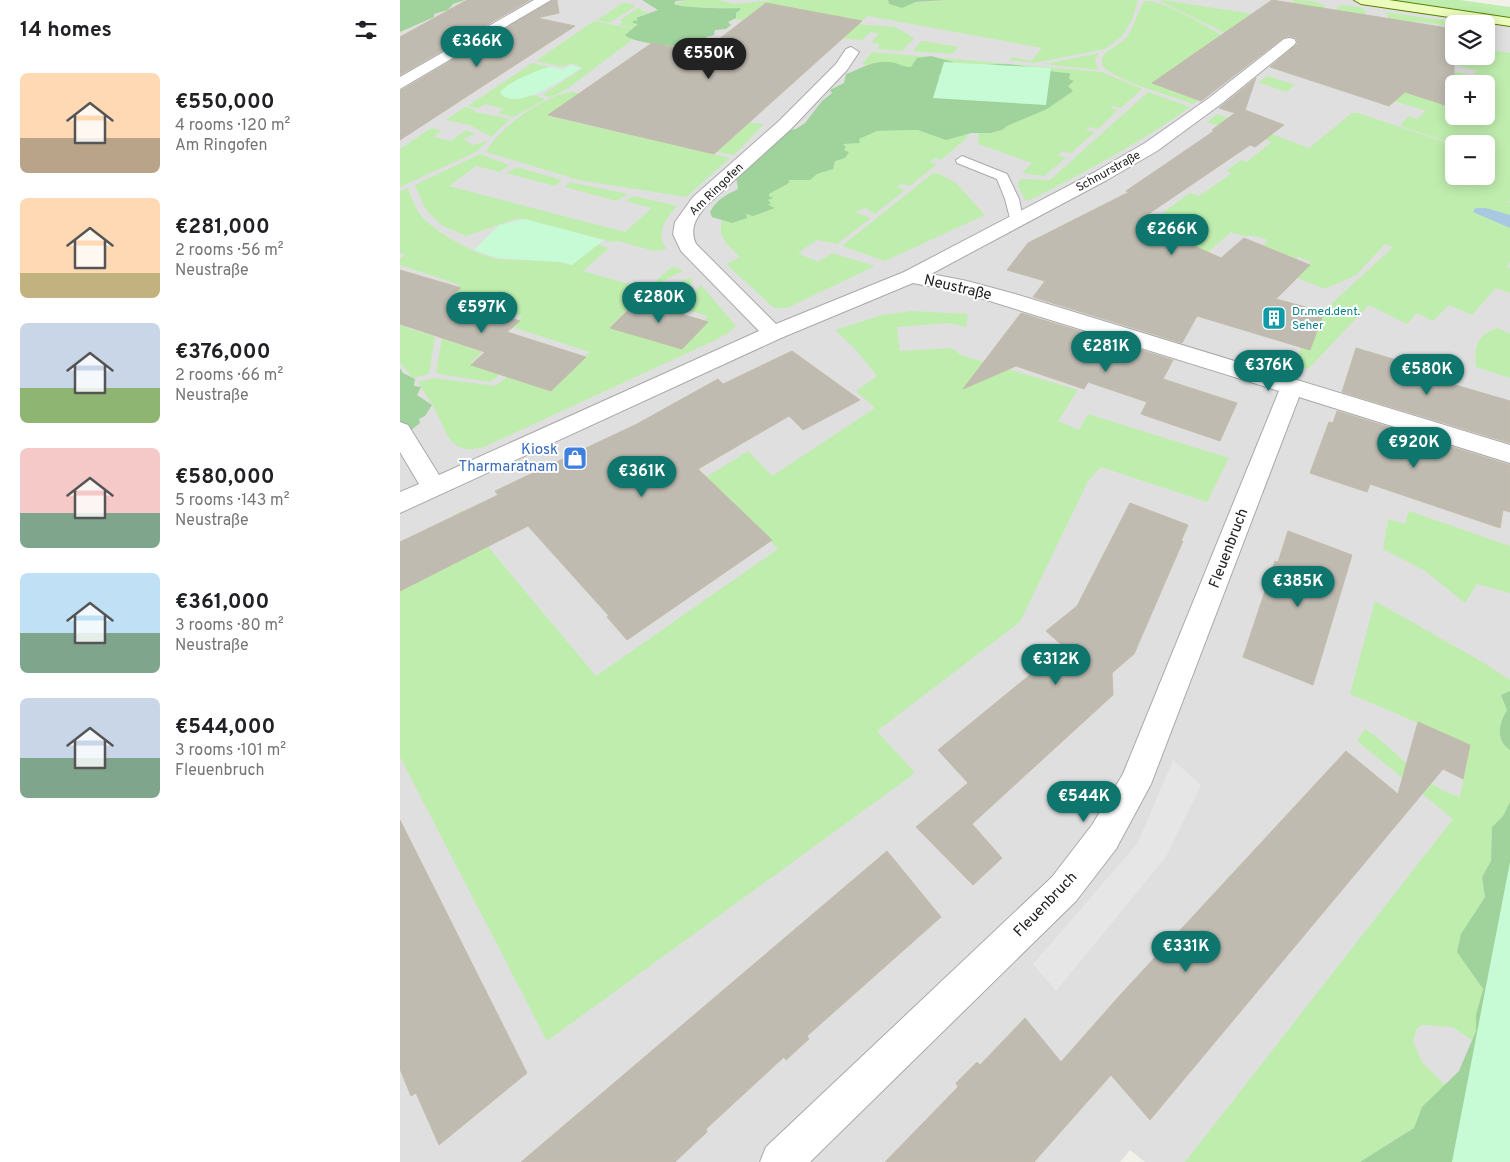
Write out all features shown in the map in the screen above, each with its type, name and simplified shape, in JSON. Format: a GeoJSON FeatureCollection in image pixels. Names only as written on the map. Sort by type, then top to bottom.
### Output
{"type":"FeatureCollection","features":[{"type":"Feature","properties":{"kind":"main road"},"geometry":{"type":"LineString","coordinates":[[1361,0],[1510,22]]}},
{"type":"Feature","properties":{"kind":"street"},"geometry":{"type":"LineString","coordinates":[[400,84],[544,0]]}},
{"type":"Feature","properties":{"kind":"street","name":"Schnurstraße"},"geometry":{"type":"LineString","coordinates":[[911,276],[1016,219],[1101,176],[1150,147],[1215,101],[1289,42]]}},
{"type":"Feature","properties":{"kind":"street","name":"Am Ringofen"},"geometry":{"type":"LineString","coordinates":[[773,333],[688,247],[683,239],[684,222],[700,201],[785,125],[842,67],[851,52]]}},
{"type":"Feature","properties":{"kind":"street","name":"Neustraße"},"geometry":{"type":"LineString","coordinates":[[400,504],[773,333],[911,276],[967,287],[1008,299],[1510,454]]}},
{"type":"Feature","properties":{"kind":"street","name":"Fleuenbruch"},"geometry":{"type":"LineString","coordinates":[[781,1162],[1064,889],[1104,837],[1135,784],[1292,386]]}},
{"type":"Feature","properties":{"kind":"street"},"geometry":{"type":"LineString","coordinates":[[400,432],[434,488]]}},
{"type":"Feature","properties":{"kind":"lane"},"geometry":{"type":"LineString","coordinates":[[962,160],[1002,177],[1012,199],[1016,219]]}},
{"type":"Feature","properties":{"kind":"shaded area"},"geometry":{"type":"Polygon","coordinates":[[[400,0],[1435,0],[1510,10],[1510,862],[1452,1162],[1145,1162],[1130,1150],[1120,1162],[400,1162],[400,0]]]}},
{"type":"Feature","properties":{"kind":"shaded area"},"geometry":{"type":"Polygon","coordinates":[[[1173,760],[1201,785],[1166,857],[1056,991],[1033,964],[1137,844],[1173,760]]]}},
{"type":"Feature","properties":{"kind":"green space"},"geometry":{"type":"Polygon","coordinates":[[[400,0],[465,0],[453,4],[448,10],[434,14],[434,17],[400,32],[400,0]]]}},
{"type":"Feature","properties":{"kind":"green space"},"geometry":{"type":"Polygon","coordinates":[[[642,0],[688,0],[676,1],[674,4],[695,7],[740,8],[740,10],[736,13],[736,18],[728,22],[731,25],[726,29],[715,30],[714,35],[693,44],[692,48],[646,43],[625,35],[638,24],[633,23],[633,21],[638,20],[636,18],[658,10],[642,0]]]}},
{"type":"Feature","properties":{"kind":"green space"},"geometry":{"type":"Polygon","coordinates":[[[688,0],[718,0],[735,4],[773,0],[888,0],[889,4],[892,5],[945,0],[1138,0],[1132,20],[1122,36],[1105,49],[1034,63],[1009,60],[1013,57],[1031,61],[1042,48],[868,16],[862,21],[766,3],[751,14],[751,21],[732,19],[736,18],[728,8],[681,7],[674,4],[688,0]]]}},
{"type":"Feature","properties":{"kind":"green space"},"geometry":{"type":"Polygon","coordinates":[[[888,0],[945,0],[916,2],[902,8],[889,4],[888,0]]]}},
{"type":"Feature","properties":{"kind":"green space"},"geometry":{"type":"Polygon","coordinates":[[[1293,0],[1313,1],[1324,5],[1327,11],[1273,30],[1227,34],[1160,1],[1298,21],[1305,5],[1292,3],[1293,0]]]}},
{"type":"Feature","properties":{"kind":"green space"},"geometry":{"type":"Polygon","coordinates":[[[1382,0],[1460,0],[1510,7],[1510,19],[1495,17],[1495,15],[1483,15],[1382,0]]]}},
{"type":"Feature","properties":{"kind":"green space"},"geometry":{"type":"Polygon","coordinates":[[[1144,1],[1162,4],[1222,35],[1207,45],[1209,92],[1193,104],[1144,88],[1118,77],[1102,65],[1103,56],[1127,36],[1144,1]]]}},
{"type":"Feature","properties":{"kind":"green space"},"geometry":{"type":"Polygon","coordinates":[[[624,2],[636,6],[609,23],[597,20],[624,2]]]}},
{"type":"Feature","properties":{"kind":"green space"},"geometry":{"type":"Polygon","coordinates":[[[1344,5],[1363,8],[1367,16],[1390,20],[1385,12],[1445,20],[1445,26],[1415,21],[1412,38],[1445,52],[1445,62],[1327,29],[1338,6],[1344,5]]]}},
{"type":"Feature","properties":{"kind":"green space"},"geometry":{"type":"Polygon","coordinates":[[[638,8],[649,14],[642,15],[633,23],[639,24],[633,28],[619,25],[623,22],[619,21],[638,8]]]}},
{"type":"Feature","properties":{"kind":"green space"},"geometry":{"type":"Polygon","coordinates":[[[778,18],[895,27],[914,38],[902,51],[878,49],[879,44],[871,42],[879,34],[871,32],[862,40],[840,38],[778,18]]]}},
{"type":"Feature","properties":{"kind":"green space"},"geometry":{"type":"Polygon","coordinates":[[[594,21],[644,31],[567,89],[551,97],[542,95],[583,68],[571,63],[563,67],[536,61],[594,21]]]}},
{"type":"Feature","properties":{"kind":"green space"},"geometry":{"type":"Polygon","coordinates":[[[921,41],[959,47],[952,54],[913,51],[921,41]]]}},
{"type":"Feature","properties":{"kind":"green space"},"geometry":{"type":"Polygon","coordinates":[[[1495,50],[1510,53],[1510,200],[1507,202],[1510,203],[1510,261],[1507,266],[1510,269],[1510,292],[1496,288],[1472,315],[1449,305],[1433,321],[1417,313],[1407,324],[1369,305],[1308,369],[1298,365],[1303,330],[1393,247],[1385,244],[1356,275],[1325,289],[1297,278],[1311,262],[1299,257],[1295,259],[1263,245],[1268,240],[1231,232],[1208,252],[1160,231],[1175,220],[1163,213],[1165,211],[1190,193],[1199,196],[1232,173],[1226,171],[1241,160],[1246,162],[1272,142],[1222,123],[1218,126],[1207,122],[1217,114],[1309,148],[1352,113],[1358,113],[1445,142],[1445,185],[1495,185],[1495,135],[1445,135],[1445,141],[1400,126],[1408,116],[1417,119],[1426,111],[1394,101],[1432,64],[1469,75],[1445,75],[1445,125],[1495,125],[1495,75],[1473,75],[1477,71],[1456,65],[1495,65],[1495,50]]]}},
{"type":"Feature","properties":{"kind":"green space"},"geometry":{"type":"Polygon","coordinates":[[[872,52],[1102,72],[1142,89],[1121,108],[1113,106],[1110,108],[1118,110],[1098,129],[1089,127],[1086,130],[1095,132],[1071,153],[1062,151],[1058,155],[1066,158],[1044,176],[1022,173],[1032,163],[978,144],[982,94],[969,124],[967,138],[941,160],[935,158],[930,162],[937,164],[910,186],[901,184],[897,187],[905,190],[875,214],[865,208],[855,212],[871,218],[837,244],[817,240],[798,253],[818,262],[832,253],[875,266],[787,308],[774,308],[726,264],[740,257],[722,236],[722,220],[876,67],[862,64],[872,52]]]}},
{"type":"Feature","properties":{"kind":"green space"},"geometry":{"type":"Polygon","coordinates":[[[1100,53],[1095,59],[1098,70],[1044,64],[1100,53]]]}},
{"type":"Feature","properties":{"kind":"green space"},"geometry":{"type":"Polygon","coordinates":[[[931,56],[953,62],[953,68],[938,76],[945,77],[987,65],[1010,64],[1053,72],[1070,73],[1069,79],[1074,81],[1068,86],[1073,91],[1047,109],[1007,126],[1002,130],[990,133],[971,133],[946,140],[918,130],[877,131],[859,139],[860,143],[843,144],[846,147],[844,150],[849,152],[845,158],[835,161],[833,169],[817,174],[810,180],[788,180],[790,182],[769,194],[773,198],[768,200],[771,203],[768,205],[775,208],[753,216],[746,214],[747,218],[732,223],[712,217],[710,212],[716,204],[726,195],[738,189],[736,177],[744,171],[739,161],[785,131],[796,129],[805,123],[822,101],[832,93],[830,90],[844,83],[846,74],[871,64],[882,62],[891,62],[911,67],[917,58],[931,56]]]}},
{"type":"Feature","properties":{"kind":"green space"},"geometry":{"type":"Polygon","coordinates":[[[944,62],[1051,68],[1046,105],[933,98],[944,62]]]}},
{"type":"Feature","properties":{"kind":"green space"},"geometry":{"type":"Polygon","coordinates":[[[532,63],[550,67],[509,84],[500,93],[508,98],[532,95],[546,99],[513,117],[498,113],[504,109],[485,104],[478,108],[468,106],[532,63]]]}},
{"type":"Feature","properties":{"kind":"green space"},"geometry":{"type":"Polygon","coordinates":[[[571,65],[581,68],[552,86],[529,97],[508,98],[500,93],[507,86],[522,77],[539,70],[550,67],[562,70],[571,65]]]}},
{"type":"Feature","properties":{"kind":"green space"},"geometry":{"type":"Polygon","coordinates":[[[1268,76],[1295,85],[1286,92],[1258,82],[1268,76]]]}},
{"type":"Feature","properties":{"kind":"green space"},"geometry":{"type":"Polygon","coordinates":[[[574,92],[600,99],[548,116],[730,158],[686,197],[579,180],[486,152],[501,133],[524,113],[551,98],[574,92]]]}},
{"type":"Feature","properties":{"kind":"green space"},"geometry":{"type":"Polygon","coordinates":[[[1148,92],[1190,107],[1152,133],[1112,156],[1030,200],[1025,200],[1018,186],[1020,179],[1050,180],[1148,92]]]}},
{"type":"Feature","properties":{"kind":"green space"},"geometry":{"type":"Polygon","coordinates":[[[465,107],[476,110],[474,112],[510,119],[491,137],[470,125],[446,120],[465,107]]]}},
{"type":"Feature","properties":{"kind":"green space"},"geometry":{"type":"Polygon","coordinates":[[[719,120],[764,124],[734,155],[716,152],[719,120]]]}},
{"type":"Feature","properties":{"kind":"green space"},"geometry":{"type":"Polygon","coordinates":[[[431,128],[442,131],[433,137],[451,141],[466,130],[475,134],[463,139],[473,145],[488,141],[476,152],[400,187],[400,149],[431,128]]]}},
{"type":"Feature","properties":{"kind":"green space"},"geometry":{"type":"Polygon","coordinates":[[[480,154],[509,165],[500,172],[476,166],[449,186],[625,232],[652,208],[625,201],[634,196],[677,206],[663,227],[663,244],[667,249],[654,251],[519,218],[466,236],[443,226],[425,208],[415,185],[480,154]]]}},
{"type":"Feature","properties":{"kind":"green space"},"geometry":{"type":"Polygon","coordinates":[[[517,167],[562,180],[555,186],[506,173],[517,167]]]}},
{"type":"Feature","properties":{"kind":"green space"},"geometry":{"type":"Polygon","coordinates":[[[933,173],[940,174],[956,183],[985,215],[885,261],[842,246],[933,173]]]}},
{"type":"Feature","properties":{"kind":"green space"},"geometry":{"type":"Polygon","coordinates":[[[570,182],[628,194],[616,201],[565,187],[570,182]]]}},
{"type":"Feature","properties":{"kind":"green space"},"geometry":{"type":"Polygon","coordinates":[[[408,188],[421,216],[436,229],[457,242],[490,257],[572,265],[587,241],[609,248],[583,271],[647,289],[673,266],[683,271],[662,281],[668,287],[690,278],[693,281],[672,305],[641,296],[611,326],[679,347],[708,316],[680,308],[701,285],[736,326],[727,334],[711,342],[484,447],[463,448],[456,445],[450,439],[418,382],[434,378],[495,386],[508,376],[551,390],[590,352],[512,327],[522,316],[449,294],[460,285],[400,265],[400,259],[405,255],[400,253],[400,191],[408,188]]]}},
{"type":"Feature","properties":{"kind":"green space"},"geometry":{"type":"Polygon","coordinates":[[[525,219],[604,240],[572,265],[561,262],[497,258],[474,250],[499,225],[525,219]]]}},
{"type":"Feature","properties":{"kind":"green space"},"geometry":{"type":"Polygon","coordinates":[[[400,307],[422,315],[407,328],[435,336],[429,374],[413,378],[400,363],[400,307]]]}},
{"type":"Feature","properties":{"kind":"green space"},"geometry":{"type":"Polygon","coordinates":[[[912,311],[968,314],[966,327],[948,323],[897,327],[900,351],[952,348],[961,355],[1078,390],[1058,421],[1079,430],[1088,414],[1229,458],[1207,502],[1101,467],[1088,481],[1020,622],[877,731],[915,773],[547,1041],[400,757],[400,591],[473,554],[452,517],[462,510],[489,548],[596,676],[778,549],[706,477],[748,451],[772,476],[875,408],[856,391],[877,376],[856,350],[835,330],[882,315],[912,311]]]}},
{"type":"Feature","properties":{"kind":"green space"},"geometry":{"type":"Polygon","coordinates":[[[1497,328],[1510,334],[1510,378],[1476,367],[1476,348],[1478,343],[1485,334],[1497,328]]]}},
{"type":"Feature","properties":{"kind":"green space"},"geometry":{"type":"Polygon","coordinates":[[[442,338],[482,352],[471,363],[502,373],[490,382],[439,374],[436,372],[442,338]]]}},
{"type":"Feature","properties":{"kind":"green space"},"geometry":{"type":"Polygon","coordinates":[[[400,368],[403,373],[415,379],[414,386],[421,387],[417,395],[432,405],[425,416],[419,419],[420,423],[400,439],[400,368]]]}},
{"type":"Feature","properties":{"kind":"green space"},"geometry":{"type":"Polygon","coordinates":[[[1409,511],[1510,546],[1510,593],[1477,584],[1465,603],[1425,571],[1383,549],[1388,519],[1405,524],[1409,511]]]}},
{"type":"Feature","properties":{"kind":"green space"},"geometry":{"type":"Polygon","coordinates":[[[1375,601],[1484,663],[1510,680],[1510,691],[1501,695],[1507,710],[1502,720],[1500,731],[1502,741],[1510,750],[1510,802],[1503,816],[1492,827],[1491,861],[1482,877],[1485,897],[1474,914],[1457,952],[1483,989],[1476,1015],[1476,1031],[1472,1040],[1452,1027],[1423,1025],[1417,1028],[1413,1041],[1422,1062],[1446,1086],[1422,1107],[1414,1128],[1360,1162],[1185,1162],[1453,819],[1357,741],[1365,729],[1433,785],[1460,797],[1470,745],[1350,694],[1375,601]]]}},
{"type":"Feature","properties":{"kind":"green space"},"geometry":{"type":"Polygon","coordinates":[[[1510,691],[1510,750],[1502,741],[1500,726],[1507,710],[1501,695],[1510,691]]]}},
{"type":"Feature","properties":{"kind":"green space"},"geometry":{"type":"Polygon","coordinates":[[[1510,802],[1510,1162],[1360,1162],[1414,1128],[1422,1107],[1459,1071],[1476,1031],[1476,1015],[1483,989],[1457,952],[1461,934],[1485,897],[1482,877],[1491,861],[1492,827],[1503,816],[1510,802]]]}},
{"type":"Feature","properties":{"kind":"green space"},"geometry":{"type":"Polygon","coordinates":[[[1510,862],[1510,1162],[1452,1162],[1510,862]]]}},
{"type":"Feature","properties":{"kind":"water"},"geometry":{"type":"Polygon","coordinates":[[[1475,208],[1486,208],[1510,215],[1510,228],[1473,212],[1475,208]]]}},
{"type":"Feature","properties":{"kind":"building"},"geometry":{"type":"Polygon","coordinates":[[[467,0],[530,0],[400,75],[400,37],[467,0]]]}},
{"type":"Feature","properties":{"kind":"building"},"geometry":{"type":"Polygon","coordinates":[[[553,0],[557,0],[559,13],[537,18],[575,26],[400,140],[400,91],[553,0]]]}},
{"type":"Feature","properties":{"kind":"building"},"geometry":{"type":"Polygon","coordinates":[[[1272,0],[1445,28],[1445,65],[1454,65],[1454,75],[1445,75],[1445,105],[1405,92],[1389,106],[1270,67],[1298,43],[1296,38],[1289,36],[1283,38],[1201,101],[1152,83],[1272,0]]]}},
{"type":"Feature","properties":{"kind":"building"},"geometry":{"type":"Polygon","coordinates":[[[766,3],[862,21],[714,154],[548,115],[652,43],[701,53],[766,3]]]}},
{"type":"Feature","properties":{"kind":"building"},"geometry":{"type":"Polygon","coordinates":[[[1256,78],[1245,110],[1284,125],[1255,147],[1250,145],[1138,221],[1221,258],[1244,238],[1310,265],[1276,299],[1324,312],[1310,350],[1197,316],[1182,343],[1033,297],[1045,281],[1007,270],[1028,243],[1129,192],[1126,191],[1214,131],[1212,130],[1235,113],[1219,108],[1256,78]]]}},
{"type":"Feature","properties":{"kind":"building"},"geometry":{"type":"Polygon","coordinates":[[[400,270],[461,288],[448,299],[520,321],[507,332],[586,357],[551,391],[471,365],[485,352],[400,324],[400,270]]]}},
{"type":"Feature","properties":{"kind":"building"},"geometry":{"type":"Polygon","coordinates":[[[639,299],[680,311],[678,313],[708,322],[682,349],[610,328],[639,299]]]}},
{"type":"Feature","properties":{"kind":"building"},"geometry":{"type":"Polygon","coordinates":[[[1021,313],[1173,360],[1163,379],[1237,403],[1220,441],[1141,414],[1147,402],[1088,382],[1084,389],[1016,366],[963,389],[1021,313]]]}},
{"type":"Feature","properties":{"kind":"building"},"geometry":{"type":"Polygon","coordinates":[[[1356,348],[1413,365],[1411,372],[1510,401],[1510,443],[1342,392],[1356,348]]]}},
{"type":"Feature","properties":{"kind":"building"},"geometry":{"type":"Polygon","coordinates":[[[792,351],[860,400],[803,430],[789,416],[698,469],[772,540],[627,640],[607,617],[609,616],[528,526],[400,591],[400,542],[498,495],[495,491],[637,424],[718,379],[723,384],[792,351]]]}},
{"type":"Feature","properties":{"kind":"building"},"geometry":{"type":"Polygon","coordinates":[[[1337,411],[1510,465],[1510,512],[1503,510],[1500,528],[1370,484],[1367,492],[1310,473],[1329,422],[1333,423],[1337,411]]]}},
{"type":"Feature","properties":{"kind":"building"},"geometry":{"type":"Polygon","coordinates":[[[1130,503],[1188,525],[1181,541],[1183,541],[1134,654],[1112,673],[1113,695],[972,824],[1002,858],[973,885],[916,827],[968,783],[938,750],[1064,647],[1046,631],[1077,606],[1130,503]]]}},
{"type":"Feature","properties":{"kind":"building"},"geometry":{"type":"Polygon","coordinates":[[[1288,531],[1352,555],[1313,685],[1243,657],[1275,561],[1278,562],[1288,531]]]}},
{"type":"Feature","properties":{"kind":"building"},"geometry":{"type":"Polygon","coordinates":[[[1418,722],[1470,745],[1463,779],[1443,769],[1150,1120],[1111,1075],[1034,1162],[885,1162],[958,1087],[956,1083],[977,1062],[980,1065],[1025,1018],[1061,1062],[1121,994],[1346,751],[1398,794],[1418,722]]]}},
{"type":"Feature","properties":{"kind":"building"},"geometry":{"type":"Polygon","coordinates":[[[400,820],[527,1073],[439,1145],[416,1093],[411,1096],[400,1069],[400,820]]]}},
{"type":"Feature","properties":{"kind":"building"},"geometry":{"type":"Polygon","coordinates":[[[887,851],[941,917],[807,1036],[809,1039],[786,1060],[784,1057],[706,1129],[707,1132],[675,1162],[521,1162],[887,851]]]}},
{"type":"Feature","properties":{"kind":"place","name":"Dr.med.dent. Seher"},"geometry":{"type":"Point","coordinates":[1274,318]}},
{"type":"Feature","properties":{"kind":"place","name":"Kiosk Tharmaratnam"},"geometry":{"type":"Point","coordinates":[575,458]}}]}
